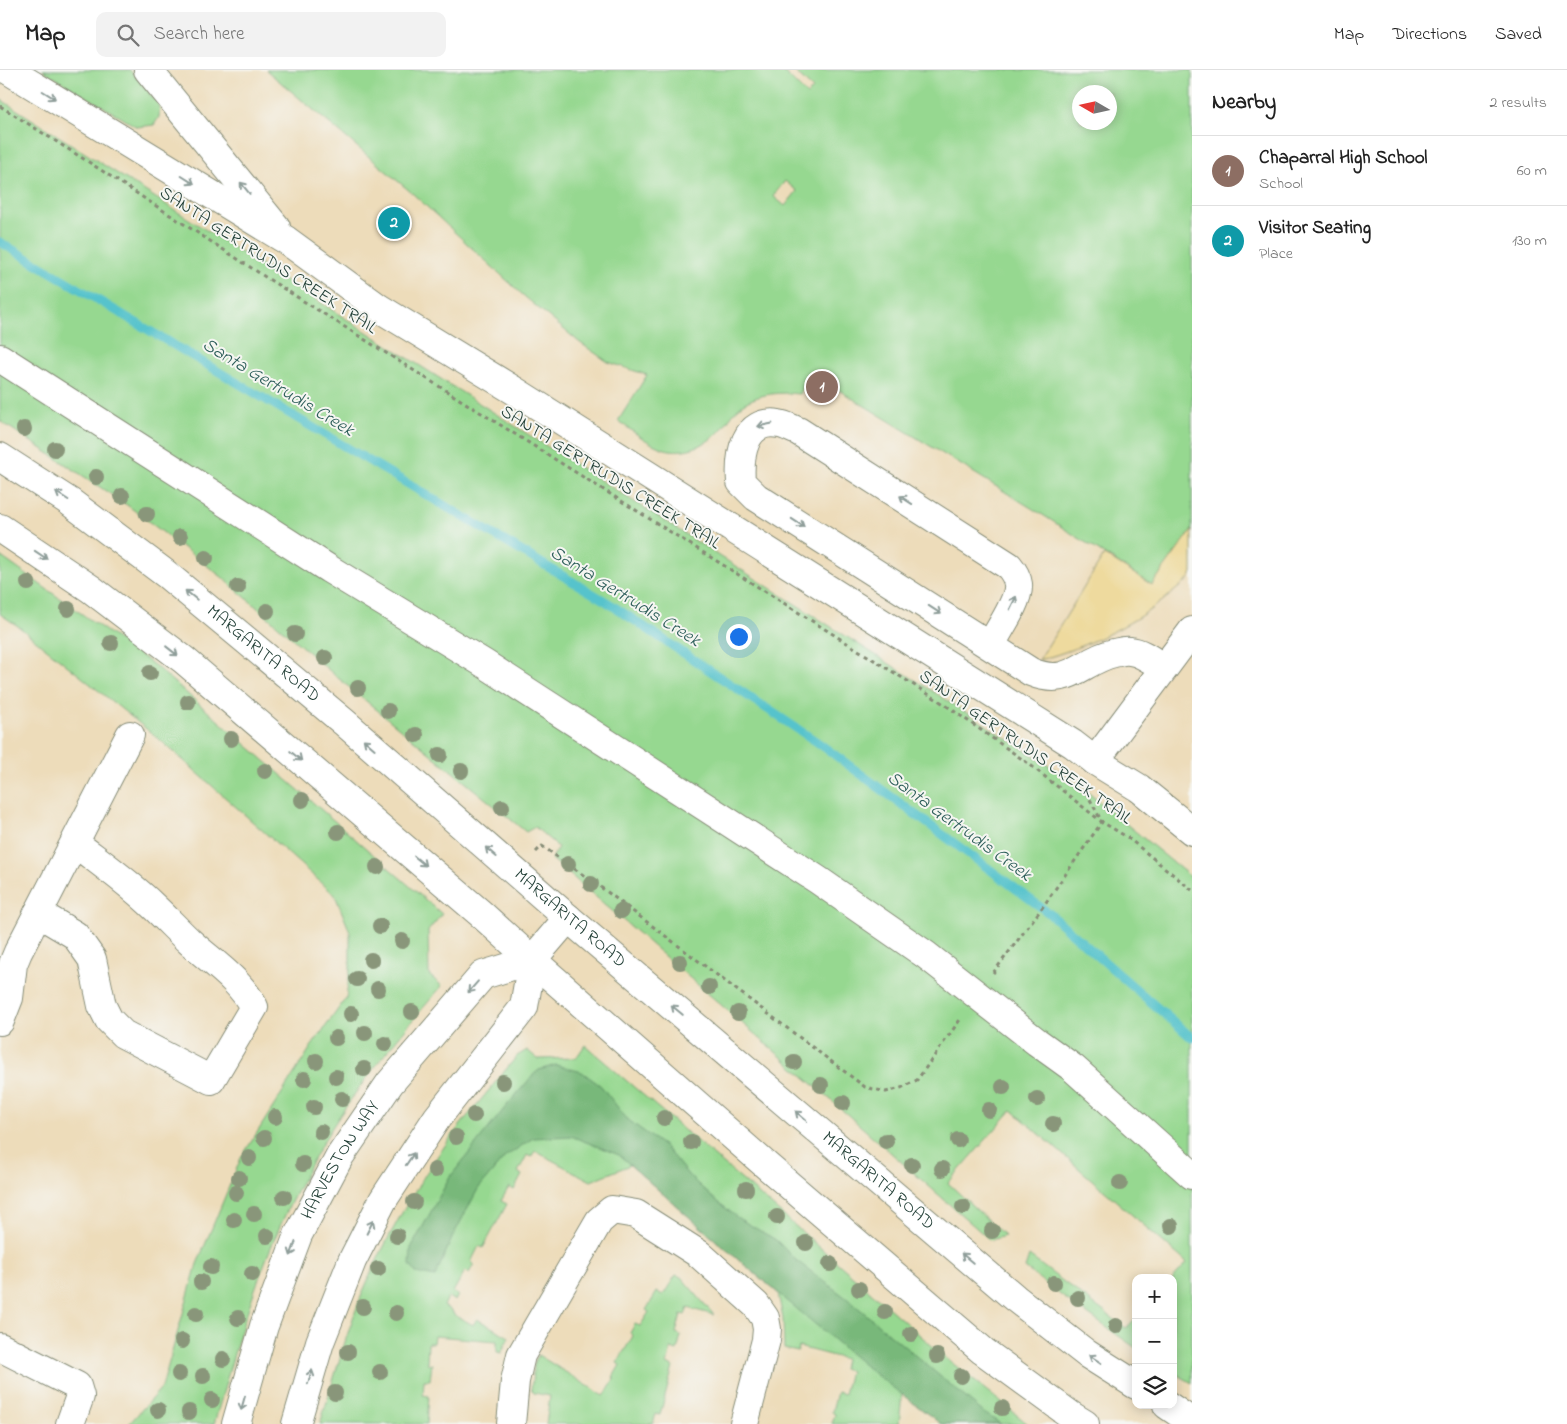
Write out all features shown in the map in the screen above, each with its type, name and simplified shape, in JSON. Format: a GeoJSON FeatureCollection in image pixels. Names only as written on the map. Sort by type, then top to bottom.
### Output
{"type":"FeatureCollection","features":[{"type":"Feature","properties":{"kind":"main road"},"geometry":{"type":"LineString","coordinates":[[8,70],[286,240],[379,308],[516,391],[1073,744],[1095,761],[1139,788],[1192,831]]}},
{"type":"Feature","properties":{"kind":"main road"},"geometry":{"type":"LineString","coordinates":[[148,70],[286,240]]}},
{"type":"Feature","properties":{"kind":"main road"},"geometry":{"type":"LineString","coordinates":[[0,358],[321,564],[485,664],[818,880],[926,955],[1073,1068],[1192,1175]]}},
{"type":"Feature","properties":{"kind":"main road"},"geometry":{"type":"LineString","coordinates":[[990,646],[1016,597],[1018,586],[1015,574],[1009,566],[798,431],[782,424],[770,423],[757,426],[748,436],[740,463],[741,482],[756,497],[990,646],[1031,672],[1043,678],[1057,678],[1072,674],[1104,656],[1127,650],[1137,652],[1164,668]]}},
{"type":"Feature","properties":{"kind":"main road","name":"MARGARITA ROAD"},"geometry":{"type":"LineString","coordinates":[[0,457],[70,502],[166,574],[345,723],[568,918],[1015,1298],[1088,1354],[1132,1382]]}},
{"type":"Feature","properties":{"kind":"main road"},"geometry":{"type":"LineString","coordinates":[[0,528],[91,589],[184,660],[480,913],[767,1166],[983,1351],[1085,1424]]}},
{"type":"Feature","properties":{"kind":"main road"},"geometry":{"type":"LineString","coordinates":[[1095,761],[1192,631]]}},
{"type":"Feature","properties":{"kind":"main road"},"geometry":{"type":"LineString","coordinates":[[0,1022],[9,998],[6,960],[38,913],[130,735]]}},
{"type":"Feature","properties":{"kind":"main road"},"geometry":{"type":"LineString","coordinates":[[38,913],[75,935],[92,959],[102,1006],[109,1020],[123,1034],[211,1080],[254,1007],[250,999],[233,978],[190,942],[152,904],[119,876],[74,843]]}},
{"type":"Feature","properties":{"kind":"main road"},"geometry":{"type":"LineString","coordinates":[[296,1424],[320,1342],[352,1261],[388,1192],[437,1118],[524,1007],[532,960],[568,918]]}},
{"type":"Feature","properties":{"kind":"main road","name":"HARVESTON WAY"},"geometry":{"type":"LineString","coordinates":[[236,1424],[264,1326],[298,1235],[340,1156],[390,1083],[483,975],[532,960]]}},
{"type":"Feature","properties":{"kind":"main road"},"geometry":{"type":"LineString","coordinates":[[511,1424],[515,1381],[521,1355],[599,1221],[612,1210],[636,1214],[699,1254],[756,1305],[764,1318],[766,1340],[744,1424]]}},
{"type":"Feature","properties":{"kind":"main road"},"geometry":{"type":"LineString","coordinates":[[0,1348],[77,1386],[80,1396],[70,1424]]}},
{"type":"Feature","properties":{"kind":"main road"},"geometry":{"type":"LineString","coordinates":[[1173,1409],[1192,1422]]}},
{"type":"Feature","properties":{"kind":"path","name":"SANTA GERTRUDIS CREEK TRAIL"},"geometry":{"type":"LineString","coordinates":[[0,106],[287,290],[944,704],[1029,764],[1102,822],[1127,837],[1192,890]]}},
{"type":"Feature","properties":{"kind":"path"},"geometry":{"type":"LineString","coordinates":[[990,978],[1102,822]]}},
{"type":"Feature","properties":{"kind":"path"},"geometry":{"type":"LineString","coordinates":[[536,852],[542,846],[606,891],[865,1086],[886,1092],[901,1088],[916,1080],[965,1012]]}},
{"type":"Feature","properties":{"kind":"green space"},"geometry":{"type":"Polygon","coordinates":[[[42,70],[130,70],[160,106],[159,117],[154,125],[137,127],[42,70]]]}},
{"type":"Feature","properties":{"kind":"green space"},"geometry":{"type":"Polygon","coordinates":[[[266,70],[782,70],[807,95],[813,89],[793,70],[1192,70],[1192,530],[1152,585],[1046,517],[811,373],[799,394],[770,394],[743,404],[718,433],[707,442],[686,450],[672,450],[659,447],[618,421],[647,375],[608,362],[579,342],[524,296],[412,193],[266,70]],[[785,181],[773,196],[785,206],[797,191],[785,181]]]}},
{"type":"Feature","properties":{"kind":"green space"},"geometry":{"type":"Polygon","coordinates":[[[0,99],[1055,769],[1085,790],[1192,878],[1192,1383],[1177,1374],[1177,1274],[1187,1263],[1012,1110],[948,1183],[1005,1236],[990,1240],[552,859],[558,847],[535,827],[526,832],[338,678],[222,577],[127,505],[0,421],[0,99]]]}},
{"type":"Feature","properties":{"kind":"green space"},"geometry":{"type":"Polygon","coordinates":[[[0,556],[154,665],[442,914],[428,931],[429,975],[442,986],[385,1054],[349,1102],[332,1127],[295,1194],[255,1288],[214,1424],[129,1424],[162,1387],[197,1264],[241,1158],[311,1047],[346,998],[350,970],[350,932],[335,895],[165,744],[18,626],[0,614],[0,556]]]}},
{"type":"Feature","properties":{"kind":"green space"},"geometry":{"type":"Polygon","coordinates":[[[585,1045],[946,1358],[1028,1424],[941,1424],[902,1394],[899,1424],[832,1424],[835,1414],[832,1412],[837,1392],[844,1394],[850,1371],[843,1369],[845,1359],[799,1347],[798,1352],[784,1349],[783,1319],[778,1293],[630,1165],[591,1181],[535,1151],[531,1157],[527,1155],[518,1172],[522,1175],[514,1190],[509,1187],[501,1201],[507,1204],[483,1248],[479,1246],[471,1262],[474,1264],[469,1273],[465,1271],[453,1292],[458,1295],[455,1301],[448,1297],[444,1306],[453,1314],[473,1325],[477,1319],[509,1337],[501,1353],[497,1352],[497,1341],[434,1336],[433,1343],[428,1343],[427,1363],[432,1364],[430,1380],[424,1380],[423,1395],[429,1396],[427,1424],[320,1424],[349,1328],[363,1291],[402,1213],[439,1153],[517,1056],[527,1050],[538,1059],[576,1058],[585,1045]]]}},
{"type":"Feature","properties":{"kind":"green space"},"geometry":{"type":"Polygon","coordinates":[[[556,1065],[582,1072],[601,1086],[627,1119],[665,1147],[690,1177],[712,1197],[738,1218],[776,1240],[797,1261],[849,1300],[984,1413],[1001,1424],[941,1424],[871,1371],[722,1246],[619,1155],[571,1136],[533,1138],[505,1157],[478,1189],[453,1236],[435,1277],[416,1273],[410,1265],[411,1248],[450,1177],[533,1075],[539,1070],[556,1065]]]}},
{"type":"Feature","properties":{"kind":"green space"},"geometry":{"type":"Polygon","coordinates":[[[1029,1256],[1126,1328],[1132,1322],[1132,1345],[1066,1299],[1025,1268],[1029,1256]]]}},
{"type":"Feature","properties":{"kind":"green space"},"geometry":{"type":"Polygon","coordinates":[[[676,1275],[681,1277],[714,1315],[688,1308],[685,1315],[681,1314],[676,1333],[681,1335],[677,1351],[671,1349],[667,1364],[673,1367],[660,1415],[656,1414],[653,1424],[546,1424],[550,1396],[534,1393],[531,1390],[534,1365],[538,1355],[604,1396],[615,1379],[613,1377],[620,1365],[617,1363],[633,1336],[630,1333],[635,1324],[640,1326],[649,1312],[646,1310],[657,1292],[663,1295],[676,1275]]]}},
{"type":"Feature","properties":{"kind":"sand"},"geometry":{"type":"Polygon","coordinates":[[[1192,530],[1192,572],[1184,584],[1130,623],[1094,641],[1039,660],[1104,555],[1152,585],[1192,530]]]}},
{"type":"Feature","properties":{"kind":"waterway","name":"Santa Gertrudis Creek"},"geometry":{"type":"LineString","coordinates":[[0,242],[607,602],[820,744],[1050,914],[1192,1038]]}},
{"type":"Feature","properties":{"kind":"place","name":"Visitor Seating"},"geometry":{"type":"Point","coordinates":[394,223]}},
{"type":"Feature","properties":{"kind":"place","name":"Chaparral High School"},"geometry":{"type":"Point","coordinates":[822,387]}}]}
